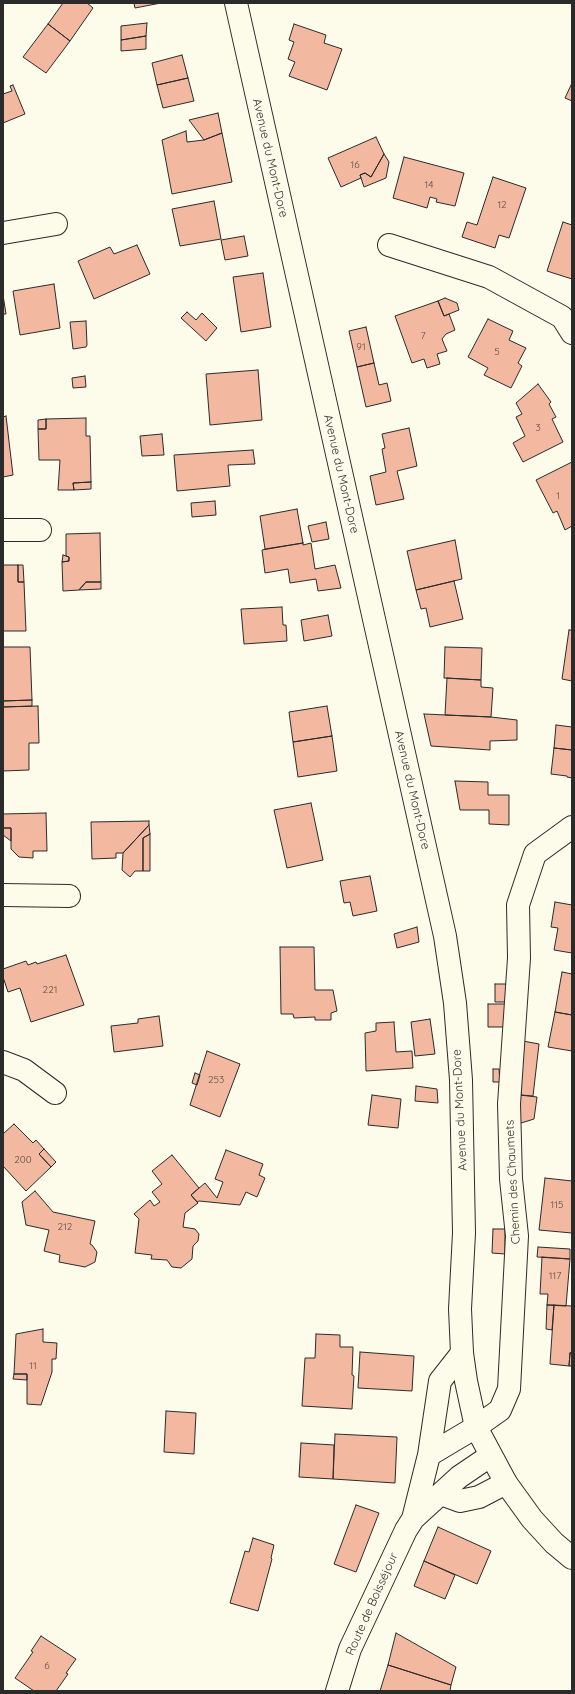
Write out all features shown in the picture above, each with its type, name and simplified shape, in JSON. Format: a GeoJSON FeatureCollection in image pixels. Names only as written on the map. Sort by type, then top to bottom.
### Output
{"type":"FeatureCollection","features":[{"type":"Feature","properties":{"kind":"street","name":"Avenue du Mont-Dore"},"geometry":{"type":"LineString","coordinates":[[236,3],[445,936],[455,1003],[461,1080],[464,1233],[460,1309],[462,1353],[476,1427],[490,1456],[506,1483],[532,1519],[554,1543],[572,1558]]}},
{"type":"Feature","properties":{"kind":"street"},"geometry":{"type":"LineString","coordinates":[[3,233],[56,224]]}},
{"type":"Feature","properties":{"kind":"street"},"geometry":{"type":"LineString","coordinates":[[389,245],[489,277],[562,318],[572,333]]}},
{"type":"Feature","properties":{"kind":"street"},"geometry":{"type":"LineString","coordinates":[[3,530],[40,530]]}},
{"type":"Feature","properties":{"kind":"street","name":"Chemin des Chaumets"},"geometry":{"type":"LineString","coordinates":[[476,1427],[500,1410],[509,1389],[517,1236],[511,1179],[509,1104],[519,958],[518,905],[535,854],[572,827]]}},
{"type":"Feature","properties":{"kind":"street"},"geometry":{"type":"LineString","coordinates":[[3,896],[69,896]]}},
{"type":"Feature","properties":{"kind":"street"},"geometry":{"type":"LineString","coordinates":[[3,1062],[24,1070],[54,1093]]}},
{"type":"Feature","properties":{"kind":"street","name":"Route de Boisséjour"},"geometry":{"type":"LineString","coordinates":[[413,1519],[429,1455],[440,1381],[462,1353]]}},
{"type":"Feature","properties":{"kind":"street"},"geometry":{"type":"LineString","coordinates":[[429,1455],[476,1427]]}},
{"type":"Feature","properties":{"kind":"street","name":"Route de Boisséjour"},"geometry":{"type":"LineString","coordinates":[[337,1691],[350,1649],[406,1530],[413,1519],[465,1472],[490,1456]]}},
{"type":"Feature","properties":{"kind":"street"},"geometry":{"type":"LineString","coordinates":[[441,1494],[460,1501],[479,1497],[506,1483]]}},
{"type":"Feature","properties":{"kind":"building"},"geometry":{"type":"Polygon","coordinates":[[[63,3],[87,3],[93,8],[70,41],[48,24],[63,3]]]}},
{"type":"Feature","properties":{"kind":"building"},"geometry":{"type":"Polygon","coordinates":[[[134,3],[161,3],[135,8],[134,3]]]}},
{"type":"Feature","properties":{"kind":"building"},"geometry":{"type":"Polygon","coordinates":[[[147,23],[146,36],[121,40],[121,26],[147,23]]]}},
{"type":"Feature","properties":{"kind":"building"},"geometry":{"type":"Polygon","coordinates":[[[48,24],[70,41],[46,73],[23,57],[48,24]]]}},
{"type":"Feature","properties":{"kind":"building"},"geometry":{"type":"Polygon","coordinates":[[[294,24],[326,35],[324,43],[342,49],[327,90],[289,76],[295,62],[288,59],[294,42],[289,40],[294,24]]]}},
{"type":"Feature","properties":{"kind":"building"},"geometry":{"type":"Polygon","coordinates":[[[146,36],[146,49],[121,51],[121,40],[146,36]]]}},
{"type":"Feature","properties":{"kind":"building"},"geometry":{"type":"Polygon","coordinates":[[[182,55],[188,78],[157,85],[152,63],[182,55]]]}},
{"type":"Feature","properties":{"kind":"building"},"geometry":{"type":"Polygon","coordinates":[[[188,78],[194,101],[163,108],[157,85],[188,78]]]}},
{"type":"Feature","properties":{"kind":"building"},"geometry":{"type":"Polygon","coordinates":[[[572,83],[572,101],[565,98],[572,83]]]}},
{"type":"Feature","properties":{"kind":"building"},"geometry":{"type":"Polygon","coordinates":[[[13,85],[25,114],[3,123],[3,94],[12,91],[10,86],[13,85]]]}},
{"type":"Feature","properties":{"kind":"building"},"geometry":{"type":"Polygon","coordinates":[[[218,113],[222,133],[204,140],[189,120],[218,113]]]}},
{"type":"Feature","properties":{"kind":"building"},"geometry":{"type":"Polygon","coordinates":[[[186,131],[187,142],[204,140],[222,133],[232,182],[172,194],[162,140],[186,131]]]}},
{"type":"Feature","properties":{"kind":"building"},"geometry":{"type":"Polygon","coordinates":[[[376,137],[384,154],[371,177],[365,173],[360,175],[361,178],[341,187],[328,158],[376,137]]]}},
{"type":"Feature","properties":{"kind":"building"},"geometry":{"type":"Polygon","coordinates":[[[384,154],[389,162],[386,178],[364,187],[360,175],[365,173],[371,177],[384,154]]]}},
{"type":"Feature","properties":{"kind":"building"},"geometry":{"type":"Polygon","coordinates":[[[404,157],[464,173],[455,206],[436,202],[437,199],[430,197],[427,208],[393,198],[404,157]]]}},
{"type":"Feature","properties":{"kind":"building"},"geometry":{"type":"Polygon","coordinates":[[[493,177],[526,188],[509,238],[499,235],[495,248],[462,237],[467,222],[477,225],[493,177]]]}},
{"type":"Feature","properties":{"kind":"building"},"geometry":{"type":"Polygon","coordinates":[[[214,201],[221,239],[180,246],[172,209],[214,201]]]}},
{"type":"Feature","properties":{"kind":"building"},"geometry":{"type":"Polygon","coordinates":[[[563,222],[572,225],[572,279],[547,271],[563,222]]]}},
{"type":"Feature","properties":{"kind":"building"},"geometry":{"type":"Polygon","coordinates":[[[244,236],[248,256],[225,260],[221,240],[244,236]]]}},
{"type":"Feature","properties":{"kind":"building"},"geometry":{"type":"Polygon","coordinates":[[[137,245],[150,274],[94,299],[78,261],[110,247],[114,254],[137,245]]]}},
{"type":"Feature","properties":{"kind":"building"},"geometry":{"type":"Polygon","coordinates":[[[263,273],[271,327],[241,332],[233,277],[263,273]]]}},
{"type":"Feature","properties":{"kind":"building"},"geometry":{"type":"Polygon","coordinates":[[[54,284],[60,328],[20,335],[13,291],[54,284]]]}},
{"type":"Feature","properties":{"kind":"building"},"geometry":{"type":"Polygon","coordinates":[[[3,295],[6,314],[3,314],[3,295]]]}},
{"type":"Feature","properties":{"kind":"building"},"geometry":{"type":"Polygon","coordinates":[[[445,298],[457,303],[459,310],[444,316],[438,301],[445,298]]]}},
{"type":"Feature","properties":{"kind":"building"},"geometry":{"type":"Polygon","coordinates":[[[438,301],[444,316],[449,314],[455,330],[446,334],[442,339],[447,351],[437,354],[440,364],[427,368],[424,359],[412,363],[395,316],[438,301]]]}},
{"type":"Feature","properties":{"kind":"building"},"geometry":{"type":"Polygon","coordinates":[[[187,312],[196,320],[202,313],[217,328],[206,341],[181,318],[187,312]]]}},
{"type":"Feature","properties":{"kind":"building"},"geometry":{"type":"Polygon","coordinates":[[[488,319],[513,331],[509,340],[526,348],[518,363],[522,366],[511,388],[484,375],[488,368],[468,357],[488,319]]]}},
{"type":"Feature","properties":{"kind":"building"},"geometry":{"type":"Polygon","coordinates":[[[86,321],[87,345],[86,347],[73,349],[70,322],[86,321]]]}},
{"type":"Feature","properties":{"kind":"building"},"geometry":{"type":"Polygon","coordinates":[[[366,327],[374,363],[357,367],[349,331],[366,327]]]}},
{"type":"Feature","properties":{"kind":"building"},"geometry":{"type":"Polygon","coordinates":[[[374,363],[379,385],[387,383],[391,401],[366,407],[357,367],[374,363]]]}},
{"type":"Feature","properties":{"kind":"building"},"geometry":{"type":"Polygon","coordinates":[[[258,370],[262,420],[210,425],[206,374],[258,370]]]}},
{"type":"Feature","properties":{"kind":"building"},"geometry":{"type":"Polygon","coordinates":[[[85,376],[86,387],[73,388],[72,378],[85,376]]]}},
{"type":"Feature","properties":{"kind":"building"},"geometry":{"type":"Polygon","coordinates":[[[538,384],[551,402],[549,404],[556,417],[552,419],[563,442],[523,462],[513,443],[525,436],[516,417],[522,414],[516,403],[538,384]]]}},
{"type":"Feature","properties":{"kind":"building"},"geometry":{"type":"Polygon","coordinates":[[[6,416],[13,475],[3,477],[3,417],[6,416]]]}},
{"type":"Feature","properties":{"kind":"building"},"geometry":{"type":"Polygon","coordinates":[[[86,418],[86,436],[90,436],[91,482],[73,483],[74,490],[58,490],[60,460],[39,460],[38,429],[46,429],[46,419],[86,418]]]}},
{"type":"Feature","properties":{"kind":"building"},"geometry":{"type":"Polygon","coordinates":[[[46,419],[46,429],[38,429],[38,420],[46,419]]]}},
{"type":"Feature","properties":{"kind":"building"},"geometry":{"type":"Polygon","coordinates":[[[409,428],[417,466],[397,471],[404,499],[376,505],[370,476],[386,472],[382,449],[385,448],[382,434],[409,428]]]}},
{"type":"Feature","properties":{"kind":"building"},"geometry":{"type":"Polygon","coordinates":[[[162,434],[164,455],[142,456],[140,436],[162,434]]]}},
{"type":"Feature","properties":{"kind":"building"},"geometry":{"type":"Polygon","coordinates":[[[253,450],[255,464],[228,465],[230,486],[177,491],[174,455],[253,450]]]}},
{"type":"Feature","properties":{"kind":"building"},"geometry":{"type":"Polygon","coordinates":[[[572,462],[572,526],[565,530],[557,511],[553,513],[536,480],[572,462]]]}},
{"type":"Feature","properties":{"kind":"building"},"geometry":{"type":"Polygon","coordinates":[[[91,482],[91,489],[74,490],[73,483],[91,482]]]}},
{"type":"Feature","properties":{"kind":"building"},"geometry":{"type":"Polygon","coordinates":[[[215,501],[216,515],[192,517],[191,503],[215,501]]]}},
{"type":"Feature","properties":{"kind":"building"},"geometry":{"type":"Polygon","coordinates":[[[297,509],[303,543],[265,549],[260,516],[297,509]]]}},
{"type":"Feature","properties":{"kind":"building"},"geometry":{"type":"Polygon","coordinates":[[[326,522],[329,539],[312,542],[308,526],[326,522]]]}},
{"type":"Feature","properties":{"kind":"building"},"geometry":{"type":"Polygon","coordinates":[[[100,533],[101,582],[86,582],[79,590],[63,591],[62,562],[69,561],[69,557],[66,556],[66,534],[100,533]]]}},
{"type":"Feature","properties":{"kind":"building"},"geometry":{"type":"Polygon","coordinates":[[[455,540],[462,579],[416,590],[407,551],[455,540]]]}},
{"type":"Feature","properties":{"kind":"building"},"geometry":{"type":"Polygon","coordinates":[[[303,543],[303,545],[311,543],[315,569],[335,565],[341,588],[318,591],[316,579],[290,583],[288,569],[265,573],[262,550],[303,543]]]}},
{"type":"Feature","properties":{"kind":"building"},"geometry":{"type":"Polygon","coordinates":[[[63,555],[69,557],[69,561],[62,562],[63,555]]]}},
{"type":"Feature","properties":{"kind":"building"},"geometry":{"type":"Polygon","coordinates":[[[3,565],[18,565],[18,582],[24,582],[26,631],[3,631],[3,565]]]}},
{"type":"Feature","properties":{"kind":"building"},"geometry":{"type":"Polygon","coordinates":[[[18,565],[23,565],[24,582],[18,582],[18,565]]]}},
{"type":"Feature","properties":{"kind":"building"},"geometry":{"type":"Polygon","coordinates":[[[454,581],[463,619],[430,627],[426,608],[421,609],[416,590],[454,581]]]}},
{"type":"Feature","properties":{"kind":"building"},"geometry":{"type":"Polygon","coordinates":[[[86,582],[101,582],[101,589],[79,590],[86,582]]]}},
{"type":"Feature","properties":{"kind":"building"},"geometry":{"type":"Polygon","coordinates":[[[282,607],[283,625],[286,625],[287,641],[244,644],[241,609],[282,607]]]}},
{"type":"Feature","properties":{"kind":"building"},"geometry":{"type":"Polygon","coordinates":[[[328,615],[332,636],[304,641],[301,620],[328,615]]]}},
{"type":"Feature","properties":{"kind":"building"},"geometry":{"type":"Polygon","coordinates":[[[569,630],[572,630],[572,681],[562,679],[569,630]]]}},
{"type":"Feature","properties":{"kind":"building"},"geometry":{"type":"Polygon","coordinates":[[[3,647],[30,647],[32,700],[3,701],[3,647]]]}},
{"type":"Feature","properties":{"kind":"building"},"geometry":{"type":"Polygon","coordinates":[[[445,647],[482,648],[481,680],[444,678],[445,647]]]}},
{"type":"Feature","properties":{"kind":"building"},"geometry":{"type":"Polygon","coordinates":[[[447,678],[481,680],[481,687],[493,688],[491,717],[445,715],[447,678]]]}},
{"type":"Feature","properties":{"kind":"building"},"geometry":{"type":"Polygon","coordinates":[[[32,700],[32,706],[3,707],[3,701],[32,700]]]}},
{"type":"Feature","properties":{"kind":"building"},"geometry":{"type":"Polygon","coordinates":[[[38,706],[39,743],[29,743],[29,770],[3,771],[3,707],[38,706]]]}},
{"type":"Feature","properties":{"kind":"building"},"geometry":{"type":"Polygon","coordinates":[[[327,706],[332,736],[293,742],[289,712],[327,706]]]}},
{"type":"Feature","properties":{"kind":"building"},"geometry":{"type":"Polygon","coordinates":[[[424,714],[491,717],[517,720],[517,740],[490,741],[490,750],[431,746],[424,714]]]}},
{"type":"Feature","properties":{"kind":"building"},"geometry":{"type":"Polygon","coordinates":[[[556,725],[572,727],[572,750],[554,748],[556,725]]]}},
{"type":"Feature","properties":{"kind":"building"},"geometry":{"type":"Polygon","coordinates":[[[332,736],[337,771],[298,777],[293,742],[332,736]]]}},
{"type":"Feature","properties":{"kind":"building"},"geometry":{"type":"Polygon","coordinates":[[[554,748],[572,750],[572,778],[551,774],[554,748]]]}},
{"type":"Feature","properties":{"kind":"building"},"geometry":{"type":"Polygon","coordinates":[[[455,781],[488,782],[488,795],[509,795],[509,825],[489,824],[489,810],[460,810],[455,781]]]}},
{"type":"Feature","properties":{"kind":"building"},"geometry":{"type":"Polygon","coordinates":[[[311,803],[323,860],[287,868],[274,810],[311,803]]]}},
{"type":"Feature","properties":{"kind":"building"},"geometry":{"type":"Polygon","coordinates":[[[46,813],[47,851],[33,851],[33,858],[19,857],[11,849],[11,828],[3,828],[3,814],[46,813]]]}},
{"type":"Feature","properties":{"kind":"building"},"geometry":{"type":"Polygon","coordinates":[[[149,821],[149,825],[123,853],[116,853],[116,858],[92,859],[91,822],[149,821]]]}},
{"type":"Feature","properties":{"kind":"building"},"geometry":{"type":"Polygon","coordinates":[[[149,825],[150,834],[143,838],[143,871],[135,871],[130,877],[122,870],[123,853],[149,825]]]}},
{"type":"Feature","properties":{"kind":"building"},"geometry":{"type":"Polygon","coordinates":[[[3,828],[11,828],[11,841],[3,835],[3,828]]]}},
{"type":"Feature","properties":{"kind":"building"},"geometry":{"type":"Polygon","coordinates":[[[150,834],[150,871],[143,871],[143,838],[150,834]]]}},
{"type":"Feature","properties":{"kind":"building"},"geometry":{"type":"Polygon","coordinates":[[[370,876],[377,911],[353,916],[350,902],[344,903],[340,881],[370,876]]]}},
{"type":"Feature","properties":{"kind":"building"},"geometry":{"type":"Polygon","coordinates":[[[555,902],[572,905],[572,953],[554,950],[558,928],[551,927],[555,902]]]}},
{"type":"Feature","properties":{"kind":"building"},"geometry":{"type":"Polygon","coordinates":[[[417,927],[419,942],[397,948],[394,934],[417,927]]]}},
{"type":"Feature","properties":{"kind":"building"},"geometry":{"type":"Polygon","coordinates":[[[280,947],[314,947],[315,990],[333,990],[337,1011],[331,1013],[331,1020],[315,1020],[315,1017],[294,1018],[293,1014],[281,1014],[280,947]]]}},
{"type":"Feature","properties":{"kind":"building"},"geometry":{"type":"Polygon","coordinates":[[[66,955],[84,1005],[31,1022],[20,988],[8,992],[3,977],[3,969],[26,961],[28,965],[36,962],[37,964],[66,955]]]}},
{"type":"Feature","properties":{"kind":"building"},"geometry":{"type":"Polygon","coordinates":[[[562,972],[572,974],[572,1015],[555,1012],[562,972]]]}},
{"type":"Feature","properties":{"kind":"building"},"geometry":{"type":"Polygon","coordinates":[[[495,984],[506,984],[506,1002],[495,1002],[495,984]]]}},
{"type":"Feature","properties":{"kind":"building"},"geometry":{"type":"Polygon","coordinates":[[[488,1004],[506,1004],[506,1027],[488,1027],[488,1004]]]}},
{"type":"Feature","properties":{"kind":"building"},"geometry":{"type":"Polygon","coordinates":[[[555,1012],[572,1015],[572,1051],[548,1047],[555,1012]]]}},
{"type":"Feature","properties":{"kind":"building"},"geometry":{"type":"Polygon","coordinates":[[[159,1016],[163,1046],[114,1052],[111,1026],[138,1023],[138,1019],[159,1016]]]}},
{"type":"Feature","properties":{"kind":"building"},"geometry":{"type":"Polygon","coordinates":[[[430,1019],[435,1054],[415,1056],[411,1022],[430,1019]]]}},
{"type":"Feature","properties":{"kind":"building"},"geometry":{"type":"Polygon","coordinates":[[[394,1022],[396,1052],[412,1051],[413,1068],[366,1071],[365,1033],[376,1031],[376,1023],[394,1022]]]}},
{"type":"Feature","properties":{"kind":"building"},"geometry":{"type":"Polygon","coordinates":[[[523,1041],[539,1044],[533,1096],[521,1095],[523,1041]]]}},
{"type":"Feature","properties":{"kind":"building"},"geometry":{"type":"Polygon","coordinates":[[[207,1051],[240,1064],[220,1117],[190,1105],[207,1051]]]}},
{"type":"Feature","properties":{"kind":"building"},"geometry":{"type":"Polygon","coordinates":[[[493,1069],[499,1069],[500,1082],[493,1082],[493,1069]]]}},
{"type":"Feature","properties":{"kind":"building"},"geometry":{"type":"Polygon","coordinates":[[[195,1073],[200,1075],[197,1085],[192,1083],[195,1073]]]}},
{"type":"Feature","properties":{"kind":"building"},"geometry":{"type":"Polygon","coordinates":[[[416,1086],[437,1089],[438,1103],[415,1101],[416,1086]]]}},
{"type":"Feature","properties":{"kind":"building"},"geometry":{"type":"Polygon","coordinates":[[[372,1095],[401,1099],[398,1128],[368,1125],[372,1095]]]}},
{"type":"Feature","properties":{"kind":"building"},"geometry":{"type":"Polygon","coordinates":[[[520,1095],[537,1097],[534,1119],[518,1124],[520,1095]]]}},
{"type":"Feature","properties":{"kind":"building"},"geometry":{"type":"Polygon","coordinates":[[[14,1124],[33,1143],[36,1140],[44,1149],[39,1154],[51,1167],[26,1191],[3,1166],[3,1134],[14,1124]]]}},
{"type":"Feature","properties":{"kind":"building"},"geometry":{"type":"Polygon","coordinates":[[[44,1149],[56,1162],[51,1167],[39,1154],[44,1149]]]}},
{"type":"Feature","properties":{"kind":"building"},"geometry":{"type":"Polygon","coordinates":[[[226,1150],[263,1164],[259,1175],[265,1178],[257,1197],[246,1192],[240,1205],[197,1202],[191,1195],[205,1183],[217,1198],[223,1182],[215,1179],[226,1150]]]}},
{"type":"Feature","properties":{"kind":"building"},"geometry":{"type":"Polygon","coordinates":[[[172,1155],[199,1188],[191,1195],[198,1203],[185,1213],[183,1227],[195,1229],[199,1234],[198,1241],[193,1246],[192,1259],[181,1268],[172,1267],[167,1260],[151,1259],[152,1255],[135,1253],[139,1219],[134,1214],[150,1200],[154,1206],[160,1202],[152,1192],[162,1184],[152,1171],[172,1155]]]}},
{"type":"Feature","properties":{"kind":"building"},"geometry":{"type":"Polygon","coordinates":[[[545,1178],[572,1181],[572,1233],[539,1230],[545,1178]]]}},
{"type":"Feature","properties":{"kind":"building"},"geometry":{"type":"Polygon","coordinates":[[[35,1191],[53,1212],[95,1221],[90,1244],[97,1252],[95,1262],[85,1267],[59,1262],[60,1255],[44,1251],[49,1230],[26,1225],[22,1202],[35,1191]]]}},
{"type":"Feature","properties":{"kind":"building"},"geometry":{"type":"Polygon","coordinates":[[[493,1229],[505,1229],[505,1254],[492,1253],[493,1229]]]}},
{"type":"Feature","properties":{"kind":"building"},"geometry":{"type":"Polygon","coordinates":[[[538,1247],[570,1249],[570,1259],[537,1257],[538,1247]]]}},
{"type":"Feature","properties":{"kind":"building"},"geometry":{"type":"Polygon","coordinates":[[[542,1257],[570,1259],[566,1306],[547,1305],[548,1294],[540,1294],[542,1257]]]}},
{"type":"Feature","properties":{"kind":"building"},"geometry":{"type":"Polygon","coordinates":[[[547,1305],[554,1305],[552,1330],[546,1329],[547,1305]]]}},
{"type":"Feature","properties":{"kind":"building"},"geometry":{"type":"Polygon","coordinates":[[[554,1305],[572,1306],[572,1353],[570,1353],[569,1366],[550,1364],[554,1305]]]}},
{"type":"Feature","properties":{"kind":"building"},"geometry":{"type":"Polygon","coordinates":[[[43,1329],[43,1342],[57,1343],[56,1359],[52,1359],[52,1372],[41,1405],[27,1404],[27,1374],[14,1374],[16,1334],[43,1329]]]}},
{"type":"Feature","properties":{"kind":"building"},"geometry":{"type":"Polygon","coordinates":[[[316,1334],[340,1335],[340,1347],[353,1347],[352,1375],[354,1376],[352,1409],[302,1406],[305,1358],[315,1358],[316,1334]]]}},
{"type":"Feature","properties":{"kind":"building"},"geometry":{"type":"Polygon","coordinates":[[[360,1352],[414,1356],[412,1391],[358,1388],[360,1352]]]}},
{"type":"Feature","properties":{"kind":"building"},"geometry":{"type":"Polygon","coordinates":[[[570,1353],[572,1353],[572,1366],[569,1366],[570,1353]]]}},
{"type":"Feature","properties":{"kind":"building"},"geometry":{"type":"Polygon","coordinates":[[[14,1374],[27,1374],[27,1380],[13,1379],[14,1374]]]}},
{"type":"Feature","properties":{"kind":"building"},"geometry":{"type":"Polygon","coordinates":[[[166,1411],[196,1413],[194,1454],[164,1452],[166,1411]]]}},
{"type":"Feature","properties":{"kind":"building"},"geometry":{"type":"Polygon","coordinates":[[[335,1434],[397,1437],[395,1483],[333,1479],[335,1434]]]}},
{"type":"Feature","properties":{"kind":"building"},"geometry":{"type":"Polygon","coordinates":[[[301,1443],[334,1445],[333,1479],[299,1477],[301,1443]]]}},
{"type":"Feature","properties":{"kind":"building"},"geometry":{"type":"Polygon","coordinates":[[[356,1505],[379,1513],[356,1572],[334,1564],[356,1505]]]}},
{"type":"Feature","properties":{"kind":"building"},"geometry":{"type":"Polygon","coordinates":[[[438,1527],[491,1551],[477,1584],[424,1561],[438,1527]]]}},
{"type":"Feature","properties":{"kind":"building"},"geometry":{"type":"Polygon","coordinates":[[[253,1538],[274,1545],[272,1559],[258,1611],[230,1603],[245,1551],[249,1552],[253,1538]]]}},
{"type":"Feature","properties":{"kind":"building"},"geometry":{"type":"Polygon","coordinates":[[[424,1561],[455,1575],[445,1599],[414,1586],[424,1561]]]}},
{"type":"Feature","properties":{"kind":"building"},"geometry":{"type":"Polygon","coordinates":[[[396,1633],[456,1667],[451,1685],[388,1665],[396,1633]]]}},
{"type":"Feature","properties":{"kind":"building"},"geometry":{"type":"Polygon","coordinates":[[[41,1636],[76,1659],[56,1691],[34,1691],[15,1678],[33,1652],[31,1651],[41,1636]]]}},
{"type":"Feature","properties":{"kind":"building"},"geometry":{"type":"Polygon","coordinates":[[[388,1665],[451,1685],[450,1691],[380,1691],[388,1665]]]}}]}
